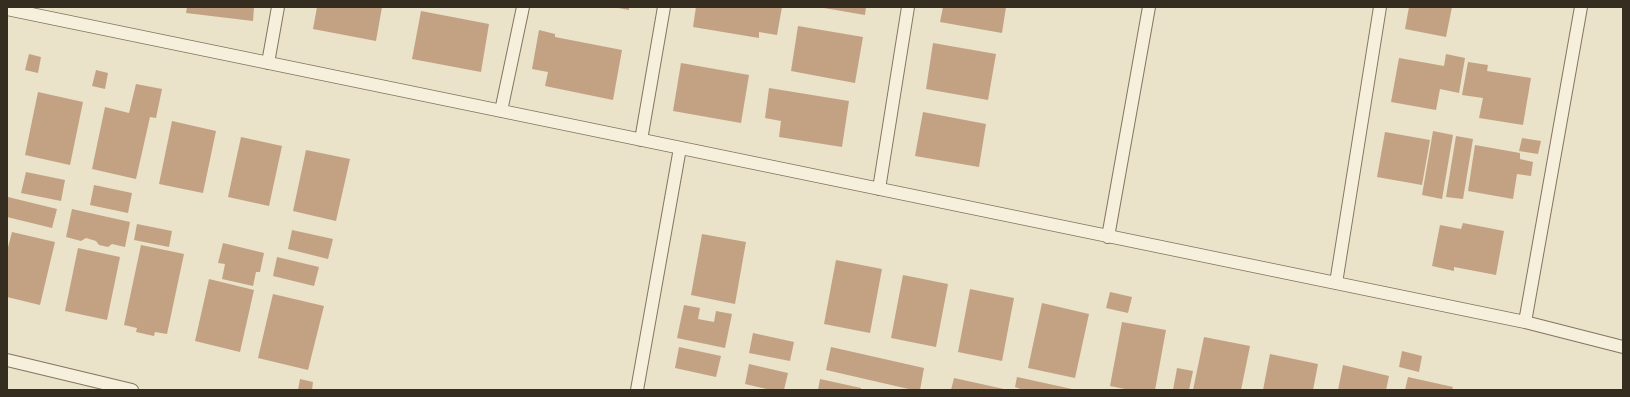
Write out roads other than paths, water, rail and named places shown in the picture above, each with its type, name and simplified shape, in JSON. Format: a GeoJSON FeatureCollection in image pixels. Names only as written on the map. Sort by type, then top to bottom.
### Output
{"type":"FeatureCollection","features":[{"type":"Feature","properties":{"kind":"lane"},"geometry":{"type":"LineString","coordinates":[[268,63],[278,7]]}},
{"type":"Feature","properties":{"kind":"lane"},"geometry":{"type":"LineString","coordinates":[[501,111],[523,7]]}},
{"type":"Feature","properties":{"kind":"lane"},"geometry":{"type":"LineString","coordinates":[[642,140],[664,7]]}},
{"type":"Feature","properties":{"kind":"lane"},"geometry":{"type":"LineString","coordinates":[[879,189],[908,7]]}},
{"type":"Feature","properties":{"kind":"lane"},"geometry":{"type":"LineString","coordinates":[[1108,237],[1149,7]]}},
{"type":"Feature","properties":{"kind":"lane"},"geometry":{"type":"LineString","coordinates":[[1336,284],[1380,7]]}},
{"type":"Feature","properties":{"kind":"lane"},"geometry":{"type":"LineString","coordinates":[[1525,322],[1581,7]]}},
{"type":"Feature","properties":{"kind":"lane"},"geometry":{"type":"LineString","coordinates":[[7,9],[28,10],[268,63],[1525,322],[1623,347]]}},
{"type":"Feature","properties":{"kind":"lane"},"geometry":{"type":"LineString","coordinates":[[637,390],[680,148]]}},
{"type":"Feature","properties":{"kind":"lane"},"geometry":{"type":"LineString","coordinates":[[7,360],[132,390]]}}]}
